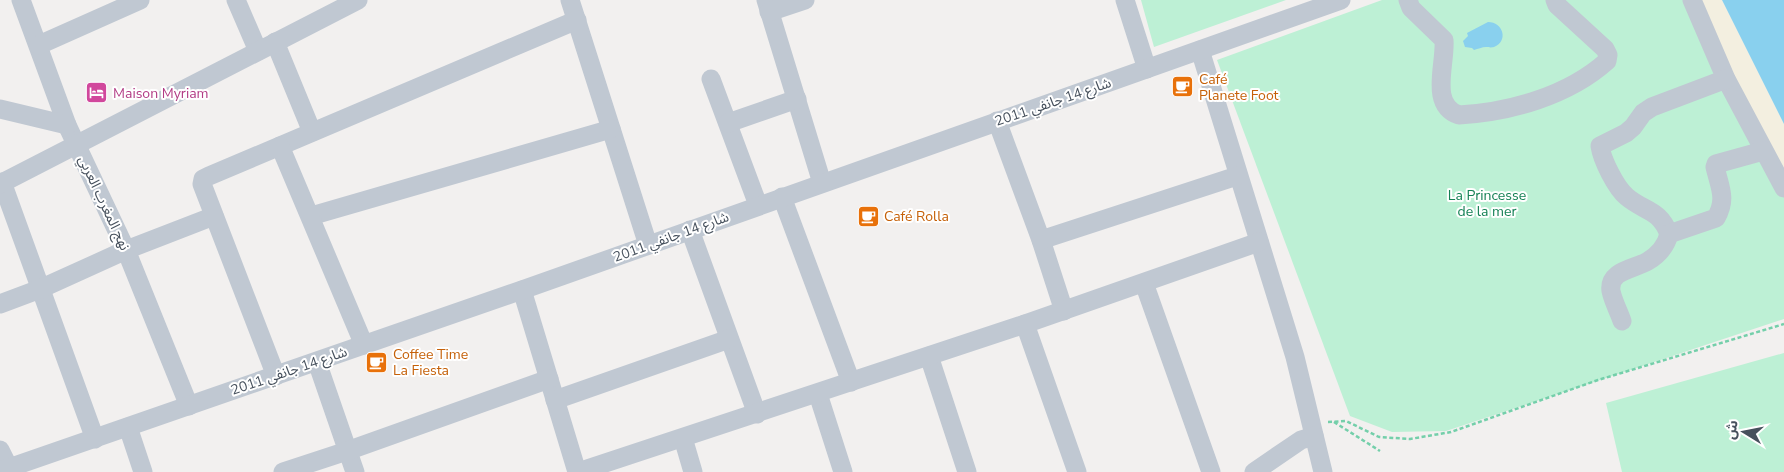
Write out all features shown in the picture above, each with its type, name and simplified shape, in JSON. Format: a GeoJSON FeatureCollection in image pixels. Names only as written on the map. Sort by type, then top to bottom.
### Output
{"type":"FeatureCollection","features":[{"type":"Feature","properties":{"kind":"street","name":"نهج المغرب العربي"},"geometry":{"type":"LineString","coordinates":[[21,0],[67,125],[126,250],[189,406]]}},
{"type":"Feature","properties":{"kind":"street"},"geometry":{"type":"LineString","coordinates":[[236,0],[258,51]]}},
{"type":"Feature","properties":{"kind":"street"},"geometry":{"type":"LineString","coordinates":[[94,439],[1,183],[275,42],[322,8],[358,0]]}},
{"type":"Feature","properties":{"kind":"street"},"geometry":{"type":"LineString","coordinates":[[570,0],[648,244]]}},
{"type":"Feature","properties":{"kind":"street"},"geometry":{"type":"LineString","coordinates":[[805,0],[768,6],[822,183]]}},
{"type":"Feature","properties":{"kind":"street"},"geometry":{"type":"LineString","coordinates":[[1126,0],[1147,69]]}},
{"type":"Feature","properties":{"kind":"street","name":"شارع 14 جانفي 2011"},"geometry":{"type":"LineString","coordinates":[[4,470],[522,290],[1341,0]]}},
{"type":"Feature","properties":{"kind":"street"},"geometry":{"type":"LineString","coordinates":[[1408,0],[1411,8],[1444,40],[1441,83],[1443,102],[1450,112],[1459,116],[1521,105],[1560,92],[1598,69],[1607,61],[1608,55],[1605,49],[1557,5],[1555,0]]}},
{"type":"Feature","properties":{"kind":"street"},"geometry":{"type":"LineString","coordinates":[[1692,0],[1726,79],[1784,188]]}},
{"type":"Feature","properties":{"kind":"street"},"geometry":{"type":"LineString","coordinates":[[38,45],[135,1]]}},
{"type":"Feature","properties":{"kind":"street"},"geometry":{"type":"LineString","coordinates":[[276,376],[202,184],[203,179],[577,20]]}},
{"type":"Feature","properties":{"kind":"street"},"geometry":{"type":"LineString","coordinates":[[275,42],[312,132]]}},
{"type":"Feature","properties":{"kind":"street"},"geometry":{"type":"LineString","coordinates":[[1200,50],[1295,357],[1322,470]]}},
{"type":"Feature","properties":{"kind":"street"},"geometry":{"type":"LineString","coordinates":[[711,79],[758,206]]}},
{"type":"Feature","properties":{"kind":"street"},"geometry":{"type":"LineString","coordinates":[[1622,321],[1611,291],[1614,278],[1619,272],[1647,262],[1660,252],[1667,243],[1669,234],[1665,223],[1655,213],[1628,198],[1620,190],[1610,172],[1600,146],[1626,133],[1652,107],[1726,79]]}},
{"type":"Feature","properties":{"kind":"street"},"geometry":{"type":"LineString","coordinates":[[728,123],[797,99]]}},
{"type":"Feature","properties":{"kind":"street"},"geometry":{"type":"LineString","coordinates":[[0,109],[67,125]]}},
{"type":"Feature","properties":{"kind":"street"},"geometry":{"type":"LineString","coordinates":[[997,121],[1041,240],[1064,310]]}},
{"type":"Feature","properties":{"kind":"street"},"geometry":{"type":"LineString","coordinates":[[311,216],[611,129]]}},
{"type":"Feature","properties":{"kind":"street"},"geometry":{"type":"LineString","coordinates":[[280,146],[364,345]]}},
{"type":"Feature","properties":{"kind":"street"},"geometry":{"type":"LineString","coordinates":[[1669,234],[1716,218],[1723,199],[1715,168],[1716,164],[1763,151]]}},
{"type":"Feature","properties":{"kind":"street"},"geometry":{"type":"LineString","coordinates":[[1041,240],[1238,176]]}},
{"type":"Feature","properties":{"kind":"street"},"geometry":{"type":"LineString","coordinates":[[782,197],[850,382]]}},
{"type":"Feature","properties":{"kind":"street"},"geometry":{"type":"LineString","coordinates":[[0,304],[40,289],[126,250],[214,216]]}},
{"type":"Feature","properties":{"kind":"street"},"geometry":{"type":"LineString","coordinates":[[690,230],[757,414]]}},
{"type":"Feature","properties":{"kind":"street"},"geometry":{"type":"LineString","coordinates":[[522,290],[578,472],[818,394],[1259,242]]}},
{"type":"Feature","properties":{"kind":"street"},"geometry":{"type":"LineString","coordinates":[[1144,283],[1211,472]]}},
{"type":"Feature","properties":{"kind":"street"},"geometry":{"type":"LineString","coordinates":[[1025,324],[1077,472]]}},
{"type":"Feature","properties":{"kind":"street"},"geometry":{"type":"LineString","coordinates":[[555,400],[729,339]]}},
{"type":"Feature","properties":{"kind":"street"},"geometry":{"type":"LineString","coordinates":[[929,356],[968,472]]}},
{"type":"Feature","properties":{"kind":"street"},"geometry":{"type":"LineString","coordinates":[[317,362],[355,472]]}},
{"type":"Feature","properties":{"kind":"street"},"geometry":{"type":"LineString","coordinates":[[283,472],[347,452],[549,379]]}},
{"type":"Feature","properties":{"kind":"street"},"geometry":{"type":"LineString","coordinates":[[818,394],[843,472]]}},
{"type":"Feature","properties":{"kind":"street"},"geometry":{"type":"LineString","coordinates":[[128,427],[144,472]]}},
{"type":"Feature","properties":{"kind":"street"},"geometry":{"type":"LineString","coordinates":[[1254,472],[1301,440],[1314,435]]}},
{"type":"Feature","properties":{"kind":"street"},"geometry":{"type":"LineString","coordinates":[[683,438],[693,472]]}},
{"type":"Feature","properties":{"kind":"street"},"geometry":{"type":"LineString","coordinates":[[0,450],[4,470]]}},
{"type":"Feature","properties":{"kind":"path"},"geometry":{"type":"LineString","coordinates":[[1314,435],[1332,422],[1346,421],[1379,437],[1410,439],[1451,432],[1598,380],[1784,324]]}},
{"type":"Feature","properties":{"kind":"path"},"geometry":{"type":"LineString","coordinates":[[1332,422],[1380,451]]}},
{"type":"Feature","properties":{"kind":"green space"},"geometry":{"type":"Polygon","coordinates":[[[1141,0],[1286,0],[1154,47],[1141,0]]]}},
{"type":"Feature","properties":{"kind":"green space","name":"La Princesse de la mer"},"geometry":{"type":"Polygon","coordinates":[[[1382,0],[1688,0],[1784,180],[1784,319],[1446,431],[1392,432],[1350,416],[1217,60],[1382,0]]]}},
{"type":"Feature","properties":{"kind":"green space"},"geometry":{"type":"Polygon","coordinates":[[[1784,353],[1784,472],[1622,472],[1606,403],[1784,353]]]}},
{"type":"Feature","properties":{"kind":"sand"},"geometry":{"type":"Polygon","coordinates":[[[1697,0],[1722,0],[1784,124],[1784,173],[1754,121],[1697,0]]]}},
{"type":"Feature","properties":{"kind":"water"},"geometry":{"type":"Polygon","coordinates":[[[1722,0],[1784,0],[1784,124],[1722,0]]]}},
{"type":"Feature","properties":{"kind":"water"},"geometry":{"type":"Polygon","coordinates":[[[1488,22],[1500,28],[1503,36],[1502,41],[1494,47],[1474,50],[1465,47],[1463,41],[1468,36],[1467,33],[1488,22]]]}},
{"type":"Feature","properties":{"kind":"place","name":"Café Planete Foot"},"geometry":{"type":"Point","coordinates":[1183,87]}},
{"type":"Feature","properties":{"kind":"place","name":"Maison Myriam"},"geometry":{"type":"Point","coordinates":[97,93]}},
{"type":"Feature","properties":{"kind":"place","name":"Café Rolla"},"geometry":{"type":"Point","coordinates":[868,216]}},
{"type":"Feature","properties":{"kind":"place","name":"Coffee Time La Fiesta"},"geometry":{"type":"Point","coordinates":[377,362]}}]}
